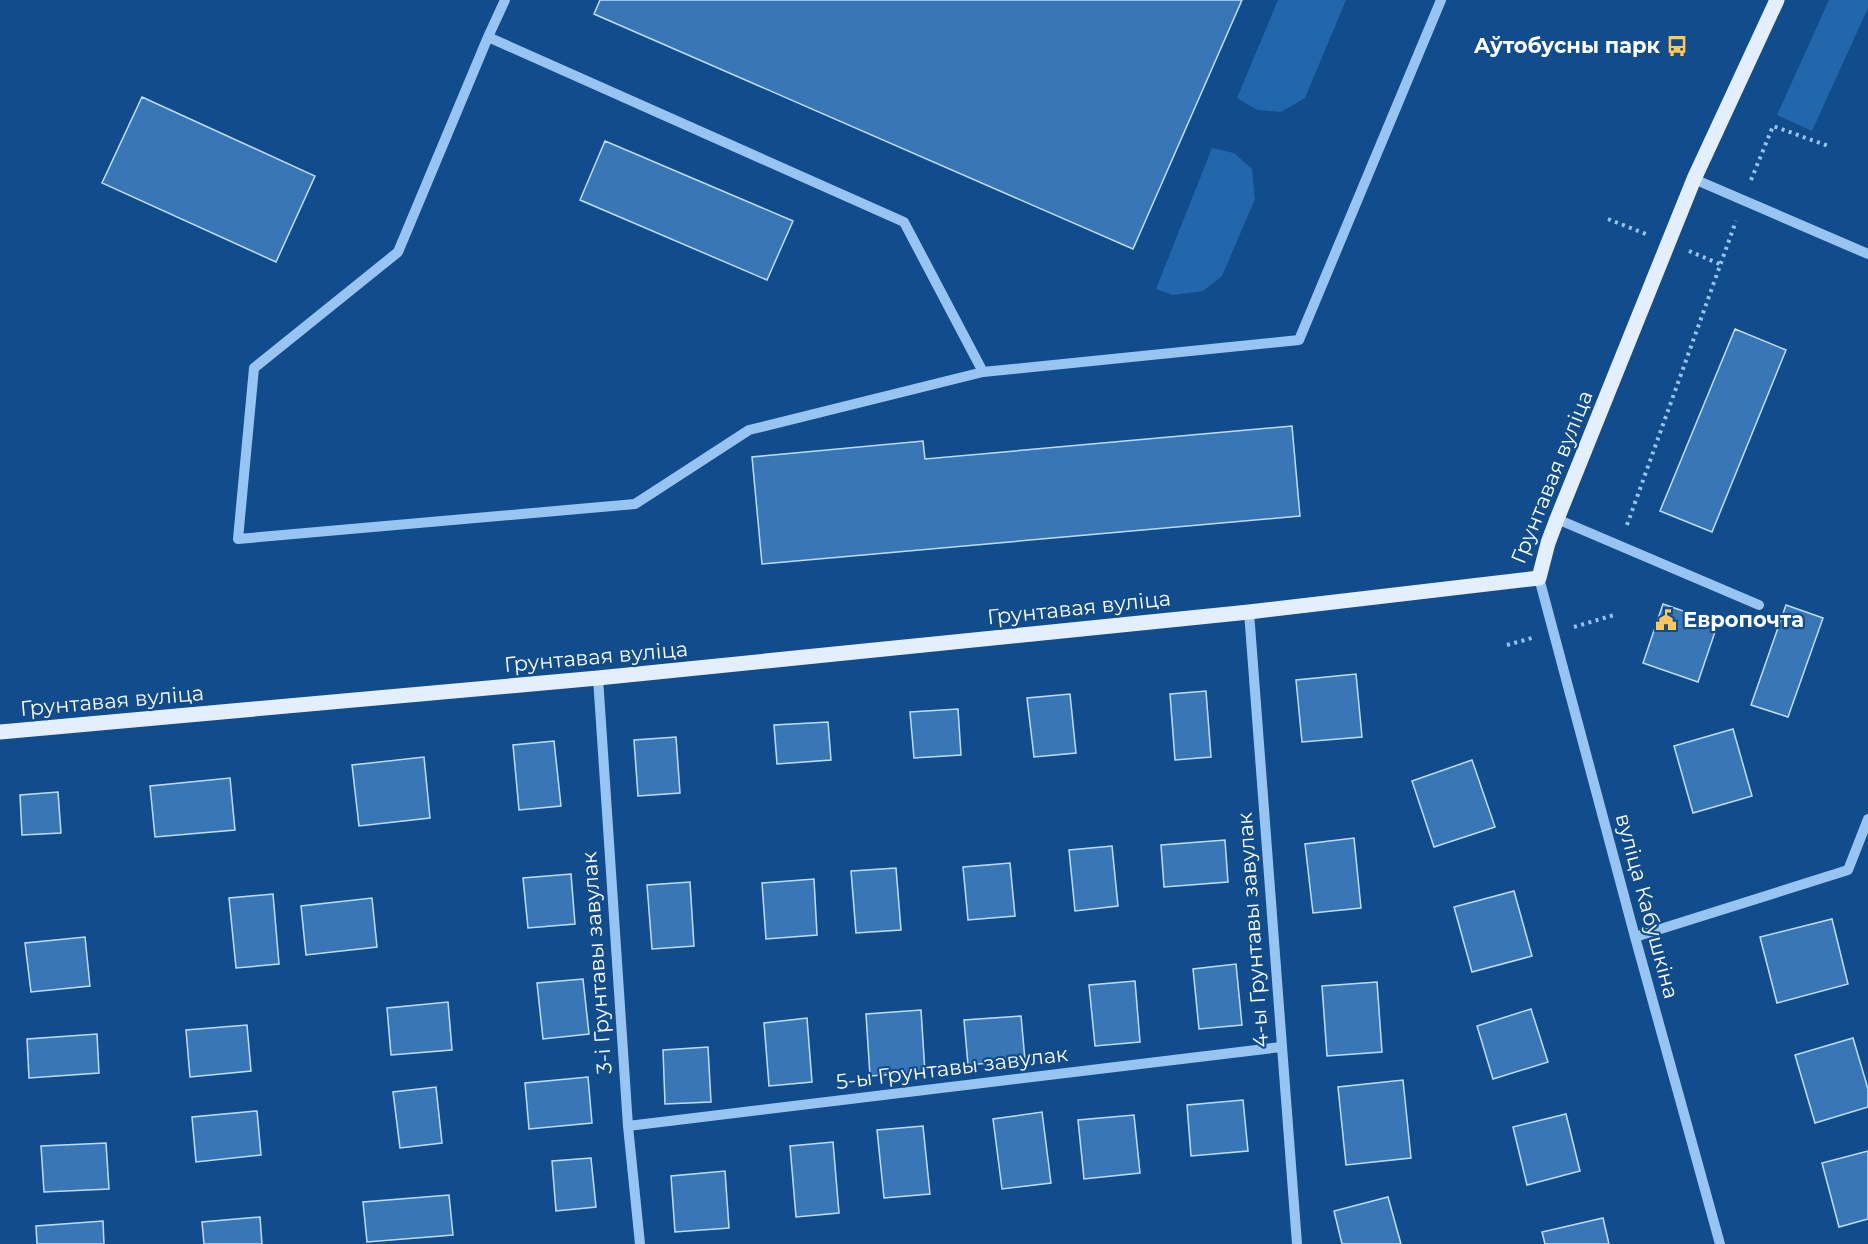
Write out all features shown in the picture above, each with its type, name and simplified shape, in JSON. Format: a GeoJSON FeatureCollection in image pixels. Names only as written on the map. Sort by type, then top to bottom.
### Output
{"type":"FeatureCollection","features":[{"type":"Feature","properties":{"kind":"main road","name":"Грунтавая вуліца"},"geometry":{"type":"LineString","coordinates":[[0,732],[598,678],[1249,612],[1539,578],[1557,519],[1694,179],[1777,0]]}},
{"type":"Feature","properties":{"kind":"street"},"geometry":{"type":"LineString","coordinates":[[505,0],[398,252],[254,368],[238,539],[635,504],[749,430],[983,372],[1299,340],[1441,0]]}},
{"type":"Feature","properties":{"kind":"street"},"geometry":{"type":"LineString","coordinates":[[488,37],[904,222],[983,372]]}},
{"type":"Feature","properties":{"kind":"street"},"geometry":{"type":"LineString","coordinates":[[1694,179],[1868,254]]}},
{"type":"Feature","properties":{"kind":"street"},"geometry":{"type":"LineString","coordinates":[[1557,519],[1760,605]]}},
{"type":"Feature","properties":{"kind":"street","name":"вуліца Кабушкіна"},"geometry":{"type":"LineString","coordinates":[[1539,578],[1720,1244]]}},
{"type":"Feature","properties":{"kind":"street","name":"4-ы Грунтавы завулак"},"geometry":{"type":"LineString","coordinates":[[1249,612],[1297,1244]]}},
{"type":"Feature","properties":{"kind":"street","name":"3-і Грунтавы завулак"},"geometry":{"type":"LineString","coordinates":[[598,678],[628,1126],[640,1244]]}},
{"type":"Feature","properties":{"kind":"street"},"geometry":{"type":"LineString","coordinates":[[1635,937],[1848,870],[1868,819]]}},
{"type":"Feature","properties":{"kind":"street","name":"5-ы Грунтавы завулак"},"geometry":{"type":"LineString","coordinates":[[628,1126],[1281,1047]]}},
{"type":"Feature","properties":{"kind":"path"},"geometry":{"type":"LineString","coordinates":[[1620,545],[1743,201],[1773,126],[1831,147]]}},
{"type":"Feature","properties":{"kind":"shaded area"},"geometry":{"type":"Polygon","coordinates":[[[1278,0],[1346,0],[1305,98],[1281,112],[1257,110],[1237,98],[1278,0]]]}},
{"type":"Feature","properties":{"kind":"shaded area"},"geometry":{"type":"Polygon","coordinates":[[[1829,0],[1868,0],[1868,8],[1812,131],[1777,115],[1829,0]]]}},
{"type":"Feature","properties":{"kind":"shaded area"},"geometry":{"type":"Polygon","coordinates":[[[1212,148],[1234,153],[1252,169],[1255,199],[1222,276],[1203,291],[1173,295],[1156,289],[1212,148]]]}},
{"type":"Feature","properties":{"kind":"building"},"geometry":{"type":"Polygon","coordinates":[[[600,0],[1242,0],[1133,249],[594,14],[600,0]]]}},
{"type":"Feature","properties":{"kind":"building"},"geometry":{"type":"Polygon","coordinates":[[[142,97],[315,176],[276,262],[102,183],[142,97]]]}},
{"type":"Feature","properties":{"kind":"building"},"geometry":{"type":"Polygon","coordinates":[[[605,141],[793,221],[767,280],[580,200],[605,141]]]}},
{"type":"Feature","properties":{"kind":"building"},"geometry":{"type":"Polygon","coordinates":[[[1735,329],[1786,350],[1712,532],[1660,511],[1735,329]]]}},
{"type":"Feature","properties":{"kind":"building"},"geometry":{"type":"Polygon","coordinates":[[[1292,426],[1300,516],[762,564],[752,457],[923,441],[925,459],[1292,426]]]}},
{"type":"Feature","properties":{"kind":"building"},"geometry":{"type":"Polygon","coordinates":[[[1663,604],[1718,623],[1698,682],[1643,663],[1663,604]]]}},
{"type":"Feature","properties":{"kind":"building"},"geometry":{"type":"Polygon","coordinates":[[[1786,605],[1823,618],[1788,717],[1751,705],[1786,605]]]}},
{"type":"Feature","properties":{"kind":"building"},"geometry":{"type":"Polygon","coordinates":[[[1356,674],[1362,737],[1302,742],[1296,680],[1356,674]]]}},
{"type":"Feature","properties":{"kind":"building"},"geometry":{"type":"Polygon","coordinates":[[[1206,691],[1211,757],[1175,760],[1170,694],[1206,691]]]}},
{"type":"Feature","properties":{"kind":"building"},"geometry":{"type":"Polygon","coordinates":[[[1070,694],[1076,753],[1034,757],[1027,698],[1070,694]]]}},
{"type":"Feature","properties":{"kind":"building"},"geometry":{"type":"Polygon","coordinates":[[[958,709],[961,755],[914,758],[910,712],[958,709]]]}},
{"type":"Feature","properties":{"kind":"building"},"geometry":{"type":"Polygon","coordinates":[[[828,722],[831,760],[777,764],[774,725],[828,722]]]}},
{"type":"Feature","properties":{"kind":"building"},"geometry":{"type":"Polygon","coordinates":[[[1733,729],[1752,796],[1693,813],[1674,746],[1733,729]]]}},
{"type":"Feature","properties":{"kind":"building"},"geometry":{"type":"Polygon","coordinates":[[[676,737],[680,793],[638,796],[634,740],[676,737]]]}},
{"type":"Feature","properties":{"kind":"building"},"geometry":{"type":"Polygon","coordinates":[[[554,741],[561,806],[519,810],[513,745],[554,741]]]}},
{"type":"Feature","properties":{"kind":"building"},"geometry":{"type":"Polygon","coordinates":[[[424,757],[430,818],[359,826],[352,765],[424,757]]]}},
{"type":"Feature","properties":{"kind":"building"},"geometry":{"type":"Polygon","coordinates":[[[1472,760],[1495,827],[1434,847],[1412,781],[1472,760]]]}},
{"type":"Feature","properties":{"kind":"building"},"geometry":{"type":"Polygon","coordinates":[[[230,778],[235,830],[155,837],[150,786],[230,778]]]}},
{"type":"Feature","properties":{"kind":"building"},"geometry":{"type":"Polygon","coordinates":[[[58,792],[61,833],[22,835],[20,795],[58,792]]]}},
{"type":"Feature","properties":{"kind":"building"},"geometry":{"type":"Polygon","coordinates":[[[1354,838],[1361,908],[1313,913],[1305,844],[1354,838]]]}},
{"type":"Feature","properties":{"kind":"building"},"geometry":{"type":"Polygon","coordinates":[[[1225,840],[1228,882],[1164,887],[1161,845],[1225,840]]]}},
{"type":"Feature","properties":{"kind":"building"},"geometry":{"type":"Polygon","coordinates":[[[1112,846],[1118,906],[1075,911],[1069,850],[1112,846]]]}},
{"type":"Feature","properties":{"kind":"building"},"geometry":{"type":"Polygon","coordinates":[[[1010,863],[1015,916],[968,920],[963,867],[1010,863]]]}},
{"type":"Feature","properties":{"kind":"building"},"geometry":{"type":"Polygon","coordinates":[[[896,868],[901,930],[856,933],[851,871],[896,868]]]}},
{"type":"Feature","properties":{"kind":"building"},"geometry":{"type":"Polygon","coordinates":[[[571,874],[575,924],[528,928],[523,878],[571,874]]]}},
{"type":"Feature","properties":{"kind":"building"},"geometry":{"type":"Polygon","coordinates":[[[814,879],[817,935],[766,939],[762,883],[814,879]]]}},
{"type":"Feature","properties":{"kind":"building"},"geometry":{"type":"Polygon","coordinates":[[[690,882],[694,946],[652,949],[647,885],[690,882]]]}},
{"type":"Feature","properties":{"kind":"building"},"geometry":{"type":"Polygon","coordinates":[[[1514,891],[1532,956],[1472,972],[1454,907],[1514,891]]]}},
{"type":"Feature","properties":{"kind":"building"},"geometry":{"type":"Polygon","coordinates":[[[273,894],[279,964],[236,968],[229,898],[273,894]]]}},
{"type":"Feature","properties":{"kind":"building"},"geometry":{"type":"Polygon","coordinates":[[[372,898],[377,947],[306,955],[301,906],[372,898]]]}},
{"type":"Feature","properties":{"kind":"building"},"geometry":{"type":"Polygon","coordinates":[[[1832,919],[1848,984],[1777,1003],[1760,937],[1832,919]]]}},
{"type":"Feature","properties":{"kind":"building"},"geometry":{"type":"Polygon","coordinates":[[[85,937],[90,986],[31,992],[25,943],[85,937]]]}},
{"type":"Feature","properties":{"kind":"building"},"geometry":{"type":"Polygon","coordinates":[[[1236,964],[1242,1025],[1199,1029],[1193,969],[1236,964]]]}},
{"type":"Feature","properties":{"kind":"building"},"geometry":{"type":"Polygon","coordinates":[[[583,979],[589,1034],[543,1039],[537,983],[583,979]]]}},
{"type":"Feature","properties":{"kind":"building"},"geometry":{"type":"Polygon","coordinates":[[[1135,981],[1140,1042],[1095,1046],[1089,985],[1135,981]]]}},
{"type":"Feature","properties":{"kind":"building"},"geometry":{"type":"Polygon","coordinates":[[[1377,982],[1382,1052],[1327,1056],[1322,986],[1377,982]]]}},
{"type":"Feature","properties":{"kind":"building"},"geometry":{"type":"Polygon","coordinates":[[[448,1002],[452,1050],[391,1055],[387,1008],[448,1002]]]}},
{"type":"Feature","properties":{"kind":"building"},"geometry":{"type":"Polygon","coordinates":[[[1531,1009],[1548,1062],[1493,1079],[1477,1026],[1531,1009]]]}},
{"type":"Feature","properties":{"kind":"building"},"geometry":{"type":"Polygon","coordinates":[[[921,1010],[925,1072],[870,1076],[866,1014],[921,1010]]]}},
{"type":"Feature","properties":{"kind":"building"},"geometry":{"type":"Polygon","coordinates":[[[1021,1016],[1025,1060],[968,1065],[964,1020],[1021,1016]]]}},
{"type":"Feature","properties":{"kind":"building"},"geometry":{"type":"Polygon","coordinates":[[[807,1018],[812,1082],[769,1086],[764,1023],[807,1018]]]}},
{"type":"Feature","properties":{"kind":"building"},"geometry":{"type":"Polygon","coordinates":[[[247,1025],[251,1071],[190,1077],[186,1030],[247,1025]]]}},
{"type":"Feature","properties":{"kind":"building"},"geometry":{"type":"Polygon","coordinates":[[[97,1034],[99,1073],[29,1078],[27,1039],[97,1034]]]}},
{"type":"Feature","properties":{"kind":"building"},"geometry":{"type":"Polygon","coordinates":[[[1853,1038],[1868,1089],[1868,1107],[1815,1123],[1795,1055],[1853,1038]]]}},
{"type":"Feature","properties":{"kind":"building"},"geometry":{"type":"Polygon","coordinates":[[[708,1047],[711,1102],[665,1104],[663,1050],[708,1047]]]}},
{"type":"Feature","properties":{"kind":"building"},"geometry":{"type":"Polygon","coordinates":[[[588,1077],[592,1123],[529,1129],[525,1083],[588,1077]]]}},
{"type":"Feature","properties":{"kind":"building"},"geometry":{"type":"Polygon","coordinates":[[[1403,1080],[1411,1158],[1346,1165],[1338,1087],[1403,1080]]]}},
{"type":"Feature","properties":{"kind":"building"},"geometry":{"type":"Polygon","coordinates":[[[436,1087],[442,1143],[400,1148],[393,1092],[436,1087]]]}},
{"type":"Feature","properties":{"kind":"building"},"geometry":{"type":"Polygon","coordinates":[[[1243,1100],[1248,1151],[1191,1156],[1187,1105],[1243,1100]]]}},
{"type":"Feature","properties":{"kind":"building"},"geometry":{"type":"Polygon","coordinates":[[[257,1111],[261,1155],[196,1162],[192,1117],[257,1111]]]}},
{"type":"Feature","properties":{"kind":"building"},"geometry":{"type":"Polygon","coordinates":[[[1042,1112],[1051,1183],[1002,1189],[993,1119],[1042,1112]]]}},
{"type":"Feature","properties":{"kind":"building"},"geometry":{"type":"Polygon","coordinates":[[[1566,1114],[1580,1171],[1527,1185],[1513,1127],[1566,1114]]]}},
{"type":"Feature","properties":{"kind":"building"},"geometry":{"type":"Polygon","coordinates":[[[1134,1115],[1140,1173],[1084,1179],[1078,1120],[1134,1115]]]}},
{"type":"Feature","properties":{"kind":"building"},"geometry":{"type":"Polygon","coordinates":[[[923,1126],[930,1194],[884,1198],[877,1130],[923,1126]]]}},
{"type":"Feature","properties":{"kind":"building"},"geometry":{"type":"Polygon","coordinates":[[[833,1142],[839,1213],[796,1217],[790,1146],[833,1142]]]}},
{"type":"Feature","properties":{"kind":"building"},"geometry":{"type":"Polygon","coordinates":[[[106,1143],[109,1189],[44,1192],[41,1146],[106,1143]]]}},
{"type":"Feature","properties":{"kind":"building"},"geometry":{"type":"Polygon","coordinates":[[[1868,1151],[1868,1219],[1839,1227],[1822,1163],[1868,1151]]]}},
{"type":"Feature","properties":{"kind":"building"},"geometry":{"type":"Polygon","coordinates":[[[591,1158],[596,1207],[556,1211],[552,1161],[591,1158]]]}},
{"type":"Feature","properties":{"kind":"building"},"geometry":{"type":"Polygon","coordinates":[[[725,1171],[729,1228],[675,1232],[671,1176],[725,1171]]]}},
{"type":"Feature","properties":{"kind":"building"},"geometry":{"type":"Polygon","coordinates":[[[449,1195],[453,1235],[367,1242],[363,1202],[449,1195]]]}},
{"type":"Feature","properties":{"kind":"building"},"geometry":{"type":"Polygon","coordinates":[[[1388,1197],[1401,1244],[1342,1244],[1334,1211],[1388,1197]]]}},
{"type":"Feature","properties":{"kind":"building"},"geometry":{"type":"Polygon","coordinates":[[[260,1217],[262,1244],[204,1244],[202,1222],[260,1217]]]}},
{"type":"Feature","properties":{"kind":"building"},"geometry":{"type":"Polygon","coordinates":[[[1603,1218],[1609,1244],[1545,1244],[1542,1232],[1603,1218]]]}},
{"type":"Feature","properties":{"kind":"building"},"geometry":{"type":"Polygon","coordinates":[[[103,1221],[104,1244],[37,1244],[36,1226],[103,1221]]]}},
{"type":"Feature","properties":{"kind":"place","name":"Аўтобусны парк"},"geometry":{"type":"Point","coordinates":[1677,46]}},
{"type":"Feature","properties":{"kind":"place","name":"Европочта"},"geometry":{"type":"Point","coordinates":[1666,620]}}]}
